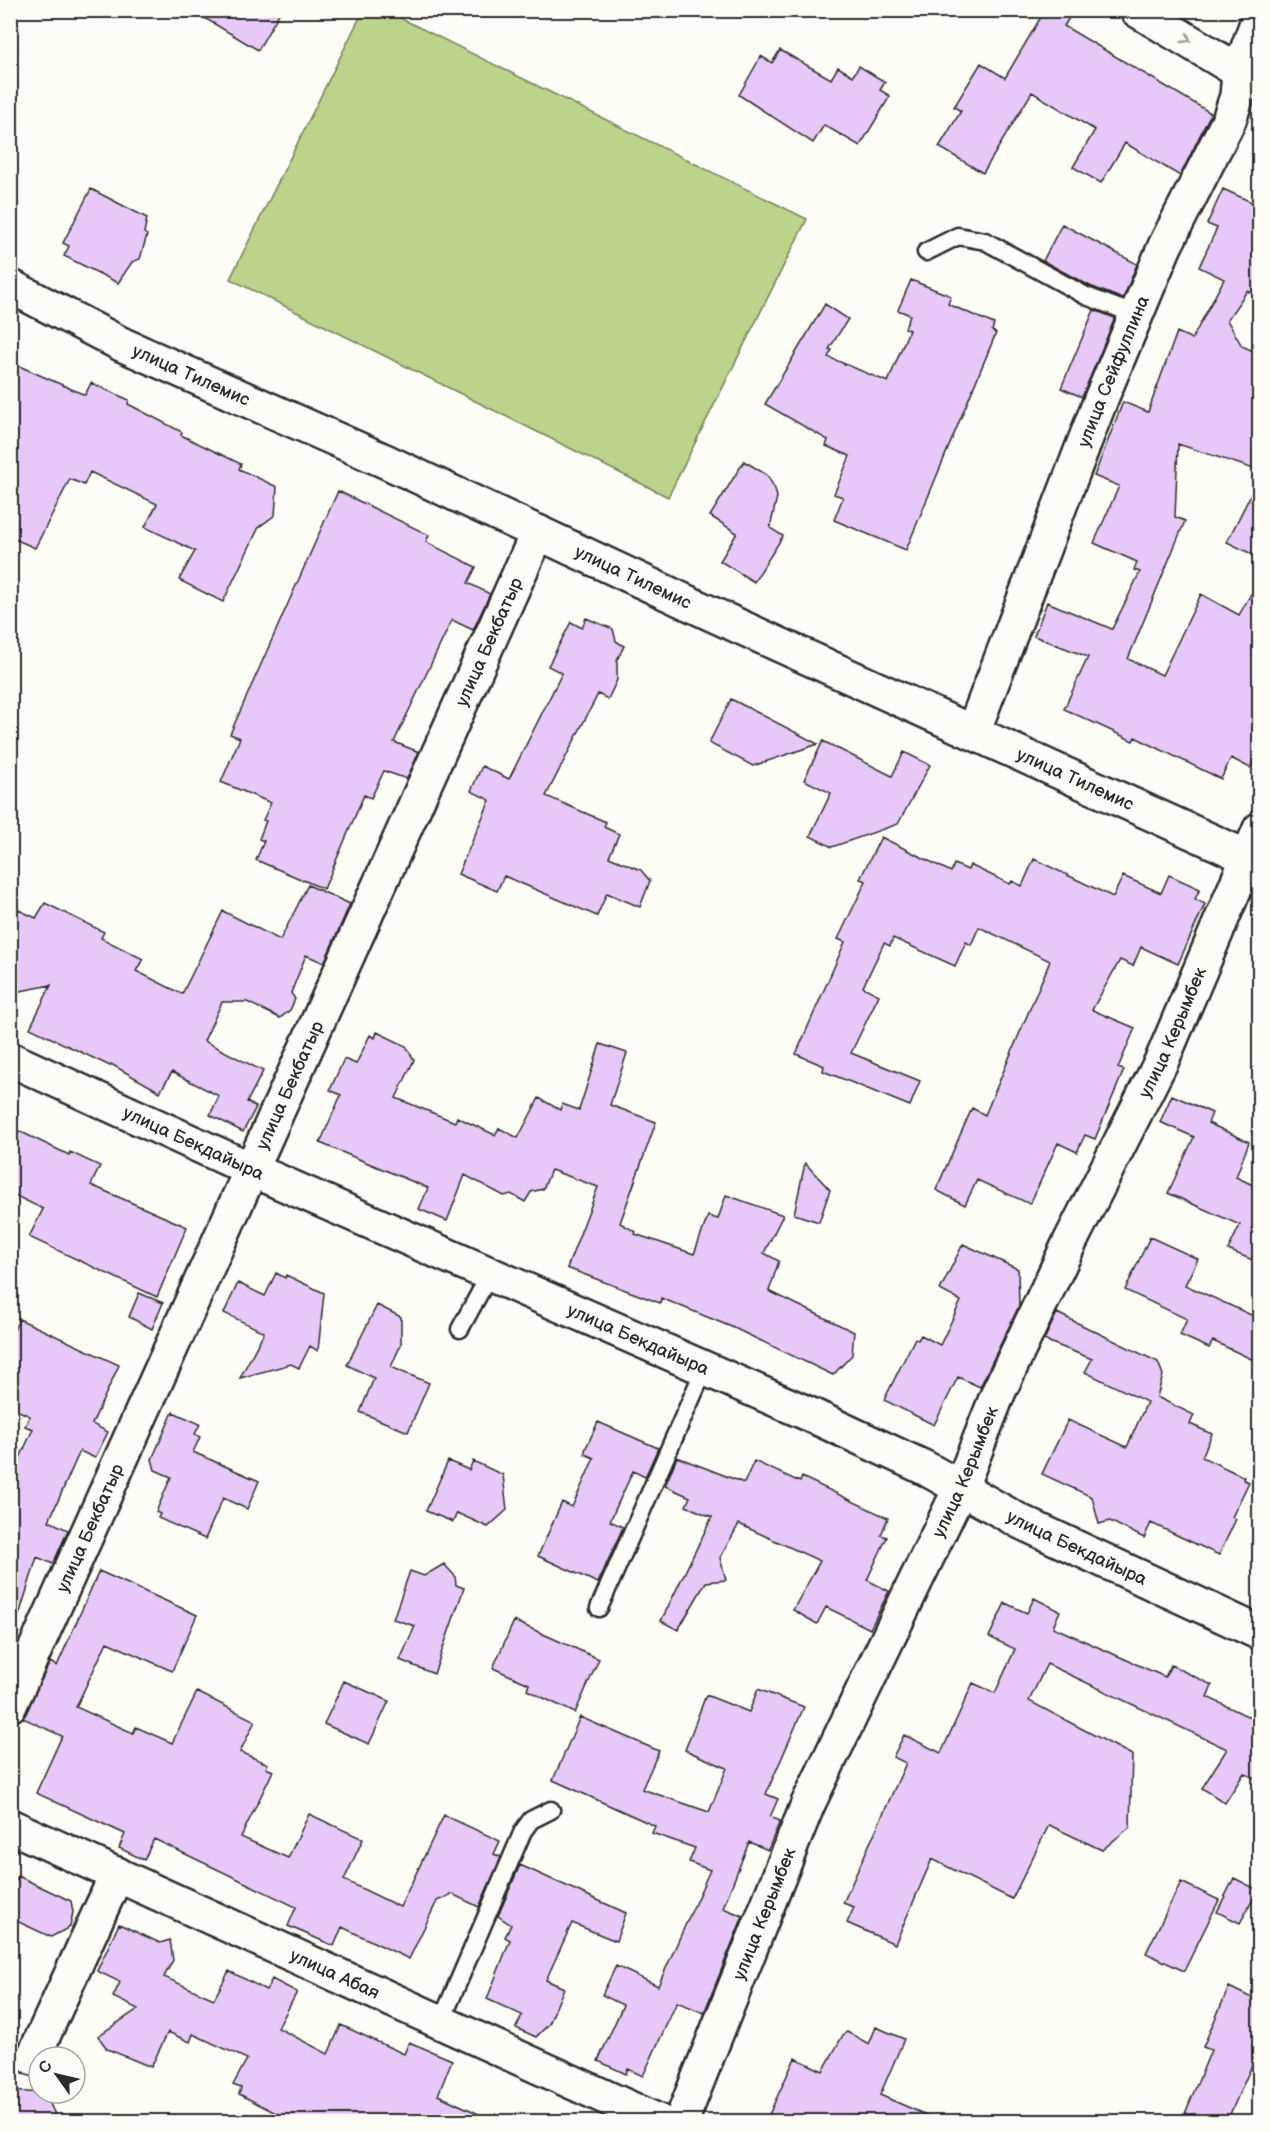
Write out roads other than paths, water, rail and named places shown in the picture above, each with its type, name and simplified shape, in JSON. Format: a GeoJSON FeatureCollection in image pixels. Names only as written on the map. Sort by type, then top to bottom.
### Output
{"type":"FeatureCollection","features":[{"type":"Feature","properties":{"kind":"street"},"geometry":{"type":"LineString","coordinates":[[1137,10],[1215,55],[1249,78]]}},
{"type":"Feature","properties":{"kind":"street","name":"улица Сейфуллина"},"geometry":{"type":"LineString","coordinates":[[973,732],[1101,399],[1165,246],[1249,78],[1260,14]]}},
{"type":"Feature","properties":{"kind":"street","name":"улица Тилемис"},"geometry":{"type":"LineString","coordinates":[[10,286],[121,344],[973,732],[1255,850]]}},
{"type":"Feature","properties":{"kind":"street","name":"улица Бекбатыр"},"geometry":{"type":"LineString","coordinates":[[10,1705],[250,1169],[365,922],[538,532]]}},
{"type":"Feature","properties":{"kind":"street","name":"улица Керымбек"},"geometry":{"type":"LineString","coordinates":[[681,2121],[808,1804],[961,1486],[1004,1380],[1070,1242],[1162,1060],[1255,850]]}},
{"type":"Feature","properties":{"kind":"street","name":"улица Бекдайыра"},"geometry":{"type":"LineString","coordinates":[[10,1059],[250,1169],[811,1415],[961,1486],[1021,1522],[1260,1633]]}},
{"type":"Feature","properties":{"kind":"street","name":"улица Абая"},"geometry":{"type":"LineString","coordinates":[[10,1826],[660,2121]]}},
{"type":"Feature","properties":{"kind":"street"},"geometry":{"type":"LineString","coordinates":[[39,2045],[117,1874]]}},
{"type":"Feature","properties":{"kind":"lane"},"geometry":{"type":"LineString","coordinates":[[926,252],[958,236],[985,241],[1086,296],[1136,315]]}},
{"type":"Feature","properties":{"kind":"lane"},"geometry":{"type":"LineString","coordinates":[[460,1329],[490,1274]]}},
{"type":"Feature","properties":{"kind":"lane"},"geometry":{"type":"LineString","coordinates":[[599,1608],[704,1370]]}},
{"type":"Feature","properties":{"kind":"lane"},"geometry":{"type":"LineString","coordinates":[[441,2022],[524,1831],[531,1820],[551,1809]]}}]}
